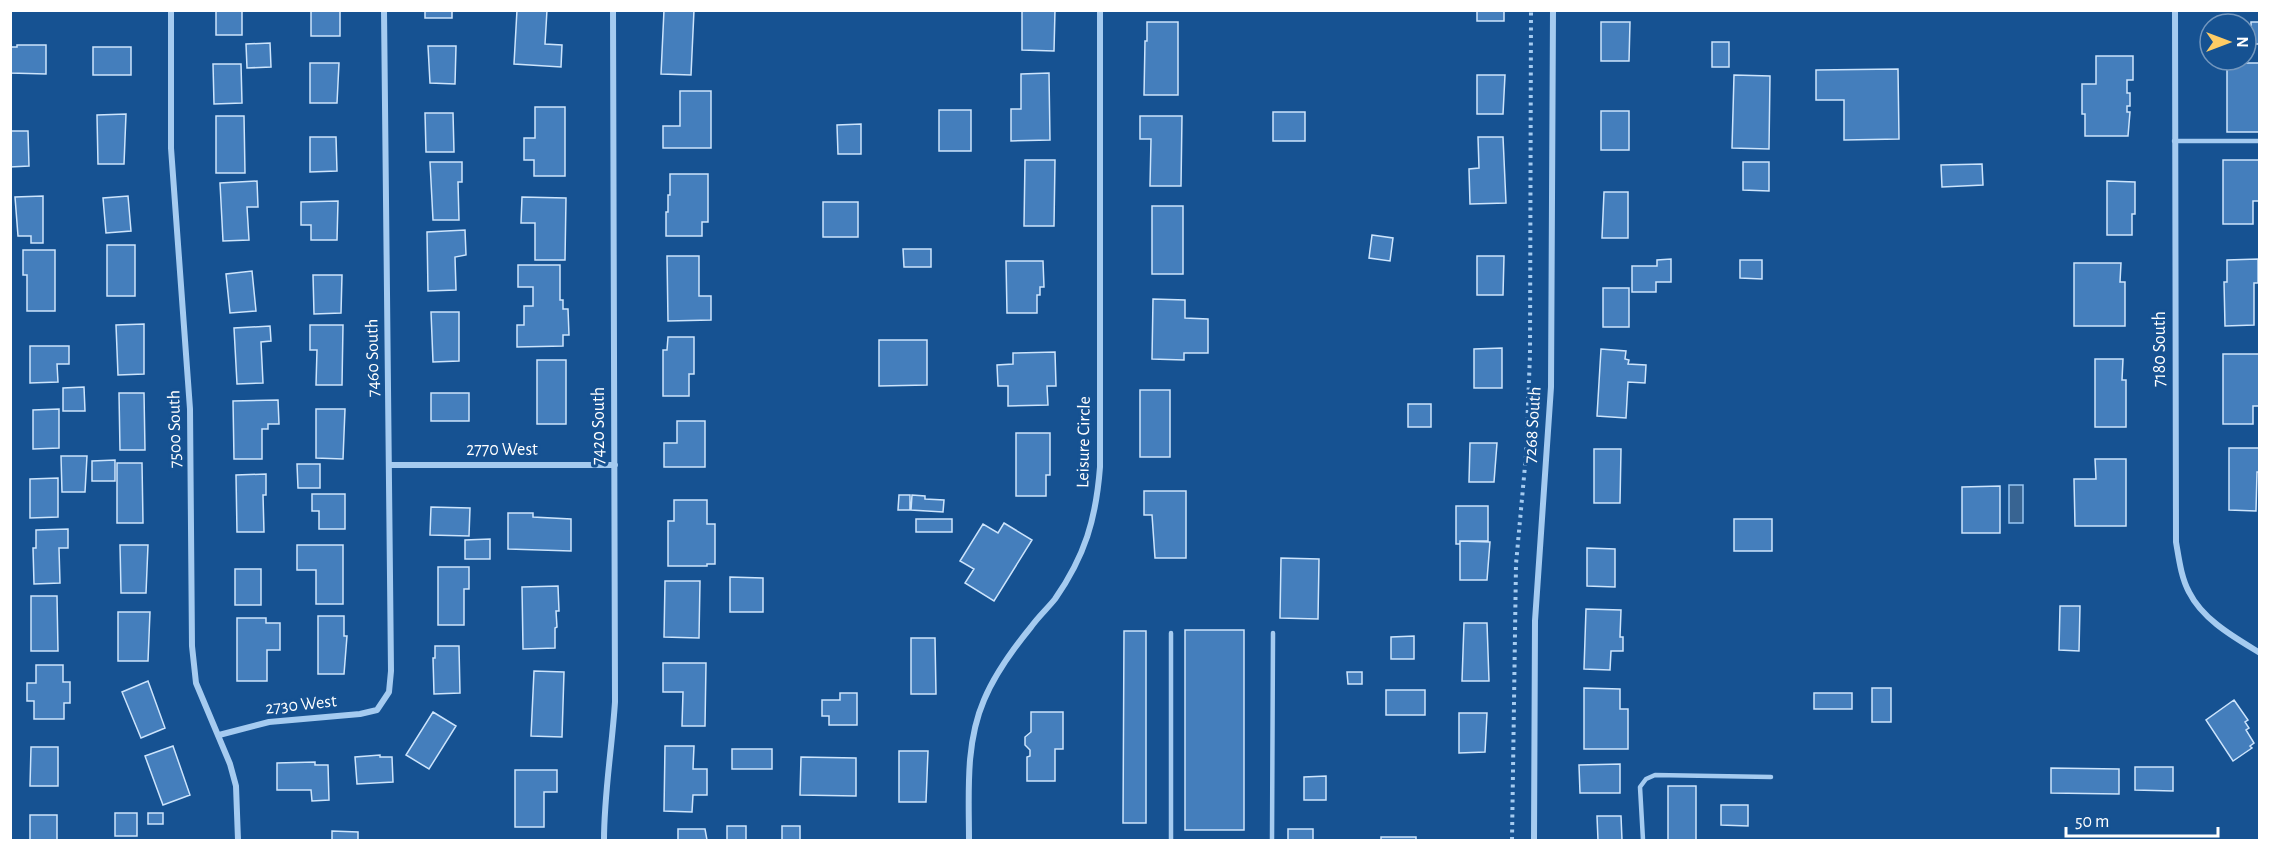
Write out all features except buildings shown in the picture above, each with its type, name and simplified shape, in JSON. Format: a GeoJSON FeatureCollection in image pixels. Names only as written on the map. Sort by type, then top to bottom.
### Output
{"type":"FeatureCollection","features":[{"type":"Feature","properties":{"kind":"street","name":"7500 South"},"geometry":{"type":"LineString","coordinates":[[171,10],[171,148],[190,408],[192,646],[196,683],[219,735],[236,786],[238,840]]}},
{"type":"Feature","properties":{"kind":"street","name":"7460 South"},"geometry":{"type":"LineString","coordinates":[[384,10],[391,671],[389,692],[384,703]]}},
{"type":"Feature","properties":{"kind":"street","name":"7420 South"},"geometry":{"type":"LineString","coordinates":[[604,840],[606,790],[613,743],[615,702],[613,10]]}},
{"type":"Feature","properties":{"kind":"street","name":"Leisure Circle"},"geometry":{"type":"LineString","coordinates":[[969,840],[969,772],[973,738],[983,702],[998,672],[1054,600],[1075,568],[1089,533],[1097,503],[1100,467],[1100,10]]}},
{"type":"Feature","properties":{"kind":"street","name":"7268 South"},"geometry":{"type":"LineString","coordinates":[[1534,840],[1535,621],[1551,376],[1553,10]]}},
{"type":"Feature","properties":{"kind":"street","name":"7180 South"},"geometry":{"type":"LineString","coordinates":[[2175,10],[2176,542],[2179,562],[2189,594],[2204,613],[2227,633],[2259,652]]}},
{"type":"Feature","properties":{"kind":"street","name":"2770 West"},"geometry":{"type":"LineString","coordinates":[[389,465],[615,465]]}},
{"type":"Feature","properties":{"kind":"street","name":"2730 West"},"geometry":{"type":"LineString","coordinates":[[219,735],[269,723],[360,714],[377,710],[384,703]]}},
{"type":"Feature","properties":{"kind":"lane"},"geometry":{"type":"LineString","coordinates":[[2174,141],[2259,141]]}},
{"type":"Feature","properties":{"kind":"lane"},"geometry":{"type":"LineString","coordinates":[[1171,633],[1171,840]]}},
{"type":"Feature","properties":{"kind":"lane"},"geometry":{"type":"LineString","coordinates":[[1272,840],[1273,633]]}},
{"type":"Feature","properties":{"kind":"lane"},"geometry":{"type":"LineString","coordinates":[[1643,840],[1640,787],[1646,779],[1655,775],[1771,777]]}},
{"type":"Feature","properties":{"kind":"path"},"geometry":{"type":"LineString","coordinates":[[1512,840],[1516,564],[1526,455],[1530,355],[1531,10]]}},
{"type":"Feature","properties":{"kind":"water"},"geometry":{"type":"Polygon","coordinates":[[[2009,485],[2023,485],[2023,523],[2009,523],[2009,485]]]}}]}
